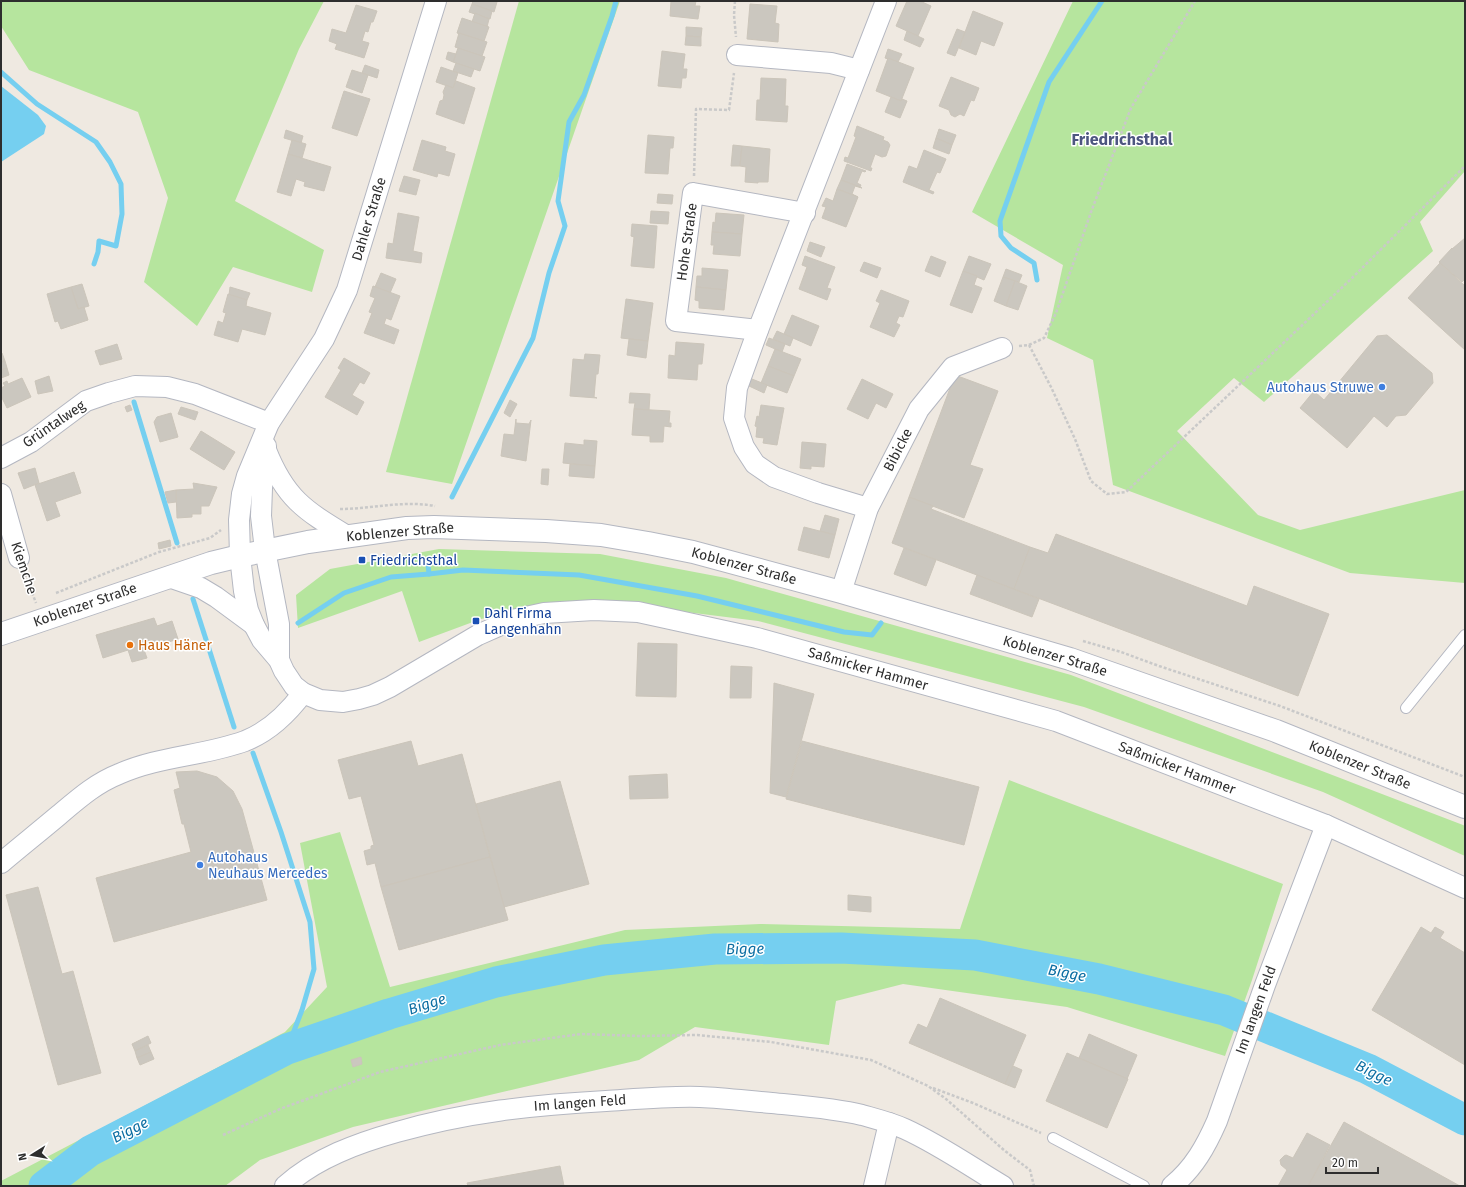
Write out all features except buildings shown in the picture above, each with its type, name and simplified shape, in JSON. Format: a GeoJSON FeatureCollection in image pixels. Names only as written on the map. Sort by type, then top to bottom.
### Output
{"type":"FeatureCollection","features":[{"type":"Feature","properties":{"kind":"main road","name":"Koblenzer Straße"},"geometry":{"type":"LineString","coordinates":[[1,634],[35,608],[169,577],[265,550],[347,536],[407,528],[453,527],[601,535],[692,552],[841,592],[1077,662],[1276,731],[1465,807]]}},
{"type":"Feature","properties":{"kind":"street","name":"Dahler Straße"},"geometry":{"type":"LineString","coordinates":[[240,556],[239,520],[242,494],[247,476],[269,423],[324,340],[347,290],[436,1]]}},
{"type":"Feature","properties":{"kind":"street"},"geometry":{"type":"LineString","coordinates":[[868,508],[818,493],[774,477],[755,464],[744,447],[734,418],[737,388],[758,330],[805,213],[886,1]]}},
{"type":"Feature","properties":{"kind":"street"},"geometry":{"type":"LineString","coordinates":[[737,55],[831,63],[859,70]]}},
{"type":"Feature","properties":{"kind":"street","name":"Hohe Straße"},"geometry":{"type":"LineString","coordinates":[[758,330],[676,321],[694,193],[805,213]]}},
{"type":"Feature","properties":{"kind":"street","name":"Bibicke"},"geometry":{"type":"LineString","coordinates":[[841,592],[868,508],[920,408],[953,367],[1002,348]]}},
{"type":"Feature","properties":{"kind":"street","name":"Grüntalweg"},"geometry":{"type":"LineString","coordinates":[[1,458],[31,442],[86,401],[135,386],[166,387],[195,394],[269,423]]}},
{"type":"Feature","properties":{"kind":"street","name":"Dahler Straße"},"geometry":{"type":"LineString","coordinates":[[265,550],[261,516],[262,488],[269,423]]}},
{"type":"Feature","properties":{"kind":"street","name":"Dahler Straße"},"geometry":{"type":"LineString","coordinates":[[266,448],[276,473],[292,496],[314,516],[347,536]]}},
{"type":"Feature","properties":{"kind":"street","name":"Kiemche"},"geometry":{"type":"LineString","coordinates":[[1,494],[19,558]]}},
{"type":"Feature","properties":{"kind":"street","name":"Saßmicker Hammer"},"geometry":{"type":"LineString","coordinates":[[265,550],[279,624],[279,660]]}},
{"type":"Feature","properties":{"kind":"street","name":"Saßmicker Hammer"},"geometry":{"type":"LineString","coordinates":[[240,556],[244,591],[248,610],[254,626],[262,640],[279,660],[294,686],[303,694],[320,700],[332,702],[360,699],[373,695],[478,635],[512,620],[544,613],[594,610],[638,612],[757,638],[1056,721],[1326,825],[1465,888]]}},
{"type":"Feature","properties":{"kind":"street","name":"Saßmicker Hammer"},"geometry":{"type":"LineString","coordinates":[[169,577],[201,588],[216,597],[254,626]]}},
{"type":"Feature","properties":{"kind":"street"},"geometry":{"type":"LineString","coordinates":[[1,863],[99,784],[119,773],[138,767],[231,745],[246,740],[272,725],[290,709],[303,694]]}},
{"type":"Feature","properties":{"kind":"street","name":"Im langen Feld"},"geometry":{"type":"LineString","coordinates":[[1172,1186],[1189,1171],[1208,1141],[1326,825]]}},
{"type":"Feature","properties":{"kind":"street","name":"Im langen Feld"},"geometry":{"type":"LineString","coordinates":[[285,1186],[306,1170],[330,1157],[376,1138],[452,1118],[512,1108],[550,1104],[701,1097],[834,1109],[862,1115],[889,1123],[919,1136],[1003,1186]]}},
{"type":"Feature","properties":{"kind":"street"},"geometry":{"type":"LineString","coordinates":[[874,1186],[889,1123]]}},
{"type":"Feature","properties":{"kind":"lane"},"geometry":{"type":"LineString","coordinates":[[1406,708],[1465,635]]}},
{"type":"Feature","properties":{"kind":"lane"},"geometry":{"type":"LineString","coordinates":[[1053,1138],[1144,1186]]}},
{"type":"Feature","properties":{"kind":"path"},"geometry":{"type":"LineString","coordinates":[[694,193],[696,108],[729,110],[737,55],[734,15],[735,1]]}},
{"type":"Feature","properties":{"kind":"path"},"geometry":{"type":"LineString","coordinates":[[1002,348],[1029,345],[1044,338],[1056,313],[1091,212],[1130,108],[1195,1]]}},
{"type":"Feature","properties":{"kind":"path"},"geometry":{"type":"LineString","coordinates":[[1029,345],[1051,387],[1091,481],[1107,494],[1126,492],[1196,424],[1352,278],[1465,166]]}},
{"type":"Feature","properties":{"kind":"path"},"geometry":{"type":"LineString","coordinates":[[338,509],[420,503],[437,507]]}},
{"type":"Feature","properties":{"kind":"path"},"geometry":{"type":"LineString","coordinates":[[50,595],[159,552],[210,538],[217,534],[225,522],[239,520]]}},
{"type":"Feature","properties":{"kind":"path","name":"Kiemche"},"geometry":{"type":"LineString","coordinates":[[19,558],[35,608]]}},
{"type":"Feature","properties":{"kind":"path"},"geometry":{"type":"LineString","coordinates":[[1081,641],[1121,652],[1280,706],[1465,777]]}},
{"type":"Feature","properties":{"kind":"path"},"geometry":{"type":"LineString","coordinates":[[223,1135],[280,1110],[380,1072],[500,1045],[581,1034],[640,1036],[697,1035],[771,1042],[871,1060],[928,1086],[973,1102],[1053,1138]]}},
{"type":"Feature","properties":{"kind":"path"},"geometry":{"type":"LineString","coordinates":[[928,1086],[946,1099],[1005,1151],[1030,1170],[1034,1186]]}},
{"type":"Feature","properties":{"kind":"green space"},"geometry":{"type":"Polygon","coordinates":[[[1,1],[324,1],[299,49],[235,201],[324,250],[312,292],[233,267],[197,326],[144,282],[168,198],[138,112],[29,70],[1,26],[1,1]]]}},
{"type":"Feature","properties":{"kind":"green space"},"geometry":{"type":"Polygon","coordinates":[[[519,1],[620,1],[452,484],[386,472],[519,1]]]}},
{"type":"Feature","properties":{"kind":"green space"},"geometry":{"type":"Polygon","coordinates":[[[1073,1],[1465,1],[1465,171],[1420,222],[1433,251],[1264,402],[1234,378],[1177,431],[1258,515],[1300,530],[1465,490],[1465,583],[1350,573],[1113,485],[1093,360],[1047,338],[1063,265],[972,212],[1073,1]]]}},
{"type":"Feature","properties":{"kind":"green space"},"geometry":{"type":"Polygon","coordinates":[[[439,549],[600,554],[726,578],[1071,675],[1463,825],[1465,826],[1465,856],[1323,792],[1084,707],[758,621],[638,606],[545,604],[481,619],[419,642],[402,591],[298,628],[296,595],[330,569],[439,549]]]}},
{"type":"Feature","properties":{"kind":"green space"},"geometry":{"type":"Polygon","coordinates":[[[1009,780],[1283,884],[1252,980],[1225,1056],[1067,1007],[903,984],[836,1001],[829,1045],[695,1027],[639,1060],[353,1127],[260,1160],[225,1186],[1,1186],[1,1181],[285,1032],[327,987],[300,843],[340,832],[390,987],[625,930],[760,924],[960,929],[1009,780]]]}},
{"type":"Feature","properties":{"kind":"water"},"geometry":{"type":"Polygon","coordinates":[[[1,86],[38,115],[46,126],[44,134],[1,162],[1,86]]]}},
{"type":"Feature","properties":{"kind":"waterway"},"geometry":{"type":"LineString","coordinates":[[452,497],[533,338],[549,273],[565,226],[558,201],[569,122],[584,95],[616,1]]}},
{"type":"Feature","properties":{"kind":"waterway"},"geometry":{"type":"LineString","coordinates":[[1037,280],[1034,263],[1011,248],[1001,236],[1000,221],[1049,82],[1102,1]]}},
{"type":"Feature","properties":{"kind":"waterway"},"geometry":{"type":"LineString","coordinates":[[1,72],[37,104],[96,142],[110,162],[121,184],[122,214],[116,246],[99,241],[98,252],[94,264]]}},
{"type":"Feature","properties":{"kind":"waterway"},"geometry":{"type":"LineString","coordinates":[[134,402],[177,543]]}},
{"type":"Feature","properties":{"kind":"waterway"},"geometry":{"type":"LineString","coordinates":[[298,623],[344,593],[391,577],[429,574],[428,565]]}},
{"type":"Feature","properties":{"kind":"waterway"},"geometry":{"type":"LineString","coordinates":[[429,574],[463,570],[579,575],[697,596],[844,632],[872,635],[881,623]]}},
{"type":"Feature","properties":{"kind":"waterway"},"geometry":{"type":"LineString","coordinates":[[193,599],[234,727]]}},
{"type":"Feature","properties":{"kind":"waterway"},"geometry":{"type":"LineString","coordinates":[[253,753],[281,832],[310,922],[314,969],[302,1010],[287,1049]]}},
{"type":"Feature","properties":{"kind":"waterway","name":"Bigge"},"geometry":{"type":"LineString","coordinates":[[44,1186],[90,1151],[287,1049],[389,1014],[496,982],[604,960],[715,949],[841,948],[975,955],[1099,979],[1224,1010],[1368,1069],[1465,1120]]}},
{"type":"Feature","properties":{"kind":"place","name":"Autohaus Struwe"},"geometry":{"type":"Point","coordinates":[1382,387]}},
{"type":"Feature","properties":{"kind":"place","name":"Friedrichsthal"},"geometry":{"type":"Point","coordinates":[362,560]}},
{"type":"Feature","properties":{"kind":"place","name":"Dahl Firma Langenhahn"},"geometry":{"type":"Point","coordinates":[476,621]}},
{"type":"Feature","properties":{"kind":"place","name":"Haus Häner"},"geometry":{"type":"Point","coordinates":[130,645]}},
{"type":"Feature","properties":{"kind":"place","name":"Autohaus Neuhaus Mercedes"},"geometry":{"type":"Point","coordinates":[200,865]}},
{"type":"Feature","properties":{"kind":"district","name":"Friedrichsthal"},"geometry":{"type":"Point","coordinates":[1122,139]}}]}
